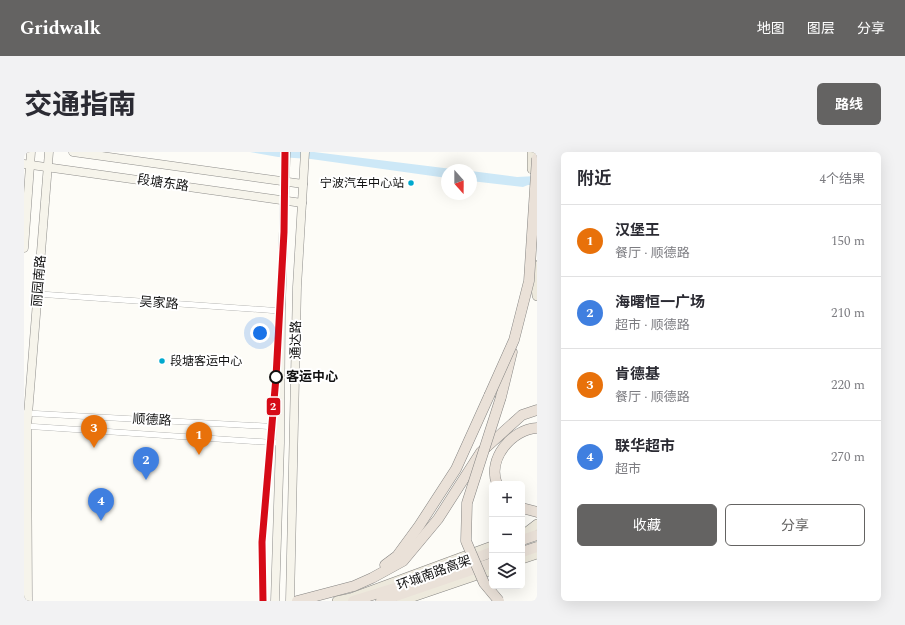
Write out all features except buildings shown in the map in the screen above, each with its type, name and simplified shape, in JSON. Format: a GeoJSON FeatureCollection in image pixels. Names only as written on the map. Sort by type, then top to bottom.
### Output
{"type":"FeatureCollection","features":[{"type":"Feature","properties":{"kind":"highway"},"geometry":{"type":"LineString","coordinates":[[499,601],[484,583],[466,541],[467,503],[500,397],[529,281],[537,158]]}},
{"type":"Feature","properties":{"kind":"highway"},"geometry":{"type":"LineString","coordinates":[[354,586],[397,556],[423,520],[456,469],[514,340]]}},
{"type":"Feature","properties":{"kind":"highway"},"geometry":{"type":"LineString","coordinates":[[297,601],[354,586],[403,561],[438,519],[480,452],[522,416],[537,410]]}},
{"type":"Feature","properties":{"kind":"highway"},"geometry":{"type":"LineString","coordinates":[[497,481],[495,465],[502,448],[516,435],[531,428],[537,428]]}},
{"type":"Feature","properties":{"kind":"highway"},"geometry":{"type":"LineString","coordinates":[[525,509],[537,512]]}},
{"type":"Feature","properties":{"kind":"highway"},"geometry":{"type":"LineString","coordinates":[[525,537],[537,535]]}},
{"type":"Feature","properties":{"kind":"highway"},"geometry":{"type":"LineString","coordinates":[[525,551],[537,547]]}},
{"type":"Feature","properties":{"kind":"highway","name":"环城南路高架"},"geometry":{"type":"LineString","coordinates":[[353,601],[398,587],[489,553]]}},
{"type":"Feature","properties":{"kind":"highway","name":"环城南路高架"},"geometry":{"type":"LineString","coordinates":[[381,601],[489,564]]}},
{"type":"Feature","properties":{"kind":"main road","name":"丽园南路"},"geometry":{"type":"LineString","coordinates":[[24,248],[27,164],[31,152]]}},
{"type":"Feature","properties":{"kind":"main road","name":"丽园南路"},"geometry":{"type":"LineString","coordinates":[[28,601],[26,413],[38,294],[49,152]]}},
{"type":"Feature","properties":{"kind":"main road","name":"段塘东路"},"geometry":{"type":"LineString","coordinates":[[73,152],[303,182]]}},
{"type":"Feature","properties":{"kind":"main road","name":"通达路"},"geometry":{"type":"LineString","coordinates":[[275,601],[286,152]]}},
{"type":"Feature","properties":{"kind":"main road","name":"通达路"},"geometry":{"type":"LineString","coordinates":[[290,601],[297,287],[305,152]]}},
{"type":"Feature","properties":{"kind":"main road"},"geometry":{"type":"LineString","coordinates":[[532,152],[530,233],[537,296]]}},
{"type":"Feature","properties":{"kind":"main road","name":"段塘东路"},"geometry":{"type":"LineString","coordinates":[[27,164],[302,203]]}},
{"type":"Feature","properties":{"kind":"main road"},"geometry":{"type":"LineString","coordinates":[[525,535],[537,524]]}},
{"type":"Feature","properties":{"kind":"main road"},"geometry":{"type":"LineString","coordinates":[[525,536],[537,530]]}},
{"type":"Feature","properties":{"kind":"main road"},"geometry":{"type":"LineString","coordinates":[[337,601],[351,598],[489,547]]}},
{"type":"Feature","properties":{"kind":"main road"},"geometry":{"type":"LineString","coordinates":[[525,558],[537,554]]}},
{"type":"Feature","properties":{"kind":"main road"},"geometry":{"type":"LineString","coordinates":[[401,601],[489,571]]}},
{"type":"Feature","properties":{"kind":"street","name":"吴家路"},"geometry":{"type":"LineString","coordinates":[[38,294],[281,311]]}},
{"type":"Feature","properties":{"kind":"street","name":"顺德路"},"geometry":{"type":"LineString","coordinates":[[26,413],[280,427]]}},
{"type":"Feature","properties":{"kind":"street","name":"顺德路"},"geometry":{"type":"LineString","coordinates":[[26,427],[280,443]]}},
{"type":"Feature","properties":{"kind":"water"},"geometry":{"type":"Polygon","coordinates":[[[250,152],[314,152],[441,168],[441,177],[311,159],[278,157],[250,152]]]}},
{"type":"Feature","properties":{"kind":"water"},"geometry":{"type":"Polygon","coordinates":[[[477,172],[517,177],[537,176],[537,185],[528,185],[523,187],[477,182],[477,172]]]}},
{"type":"Feature","properties":{"kind":"transit line","name":"2"},"geometry":{"type":"LineString","coordinates":[[263,601],[262,542],[276,377],[284,232],[285,152]]}},
{"type":"Feature","properties":{"kind":"place","name":"宁波汽车中心站"},"geometry":{"type":"Point","coordinates":[411,183]}},
{"type":"Feature","properties":{"kind":"place","name":"段塘客运中心"},"geometry":{"type":"Point","coordinates":[162,361]}},
{"type":"Feature","properties":{"kind":"place","name":"客运中心"},"geometry":{"type":"Point","coordinates":[276,377]}},
{"type":"Feature","properties":{"kind":"place","name":"肯德基"},"geometry":{"type":"Point","coordinates":[94,448]}},
{"type":"Feature","properties":{"kind":"place","name":"汉堡王"},"geometry":{"type":"Point","coordinates":[199,455]}},
{"type":"Feature","properties":{"kind":"place","name":"海曙恒一广场"},"geometry":{"type":"Point","coordinates":[146,480]}},
{"type":"Feature","properties":{"kind":"place","name":"联华超市"},"geometry":{"type":"Point","coordinates":[101,521]}}]}
